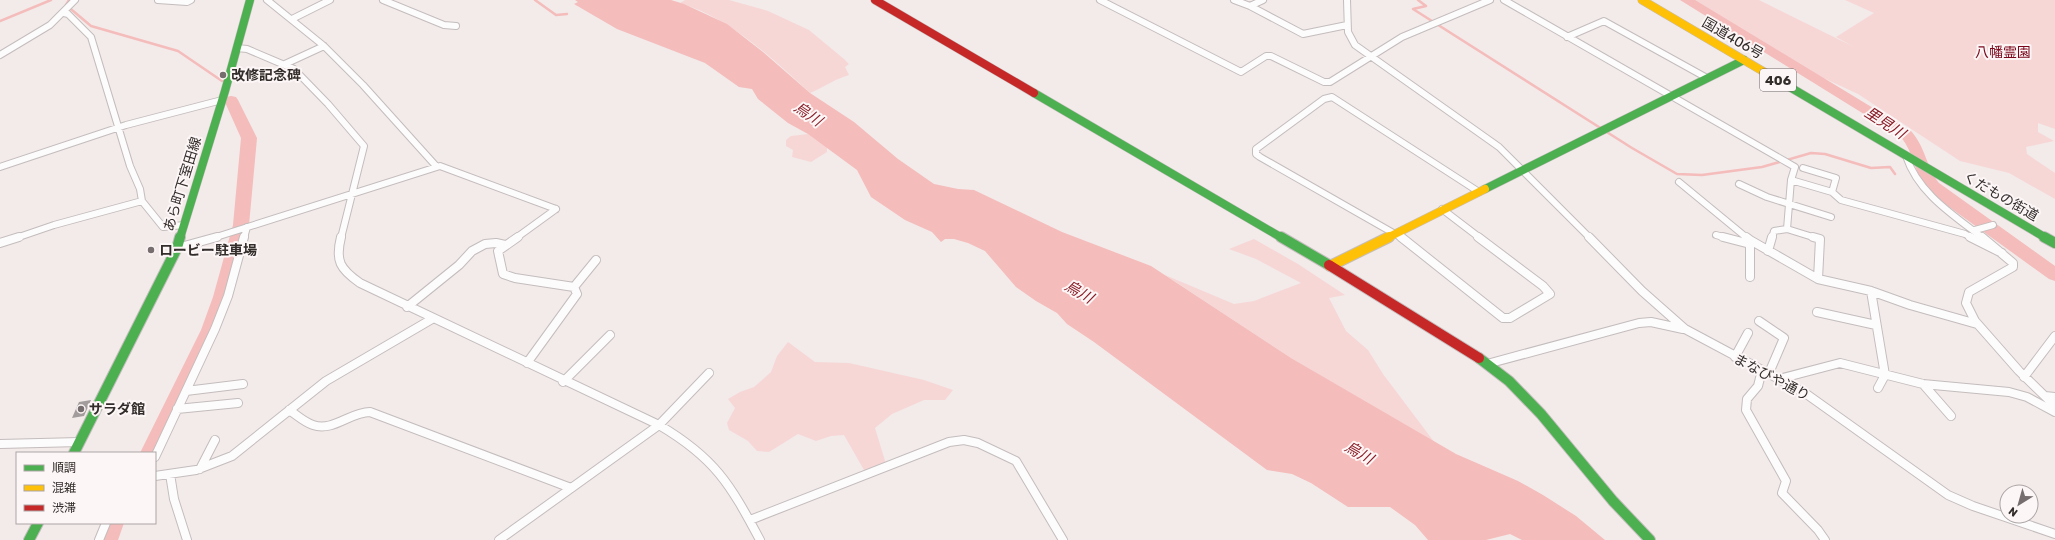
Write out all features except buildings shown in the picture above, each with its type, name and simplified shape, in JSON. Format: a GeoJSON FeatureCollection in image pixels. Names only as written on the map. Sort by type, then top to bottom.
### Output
{"type":"FeatureCollection","features":[{"type":"Feature","properties":{"kind":"main road","name":"あら町下室田線"},"geometry":{"type":"LineString","coordinates":[[75,452],[177,248],[222,100],[250,0]]}},
{"type":"Feature","properties":{"kind":"main road"},"geometry":{"type":"LineString","coordinates":[[875,0],[1330,266],[1437,330],[1487,364],[1509,381],[1541,414],[1613,501],[1650,540]]}},
{"type":"Feature","properties":{"kind":"main road","name":"国道406号"},"geometry":{"type":"LineString","coordinates":[[1642,0],[1933,172]]}},
{"type":"Feature","properties":{"kind":"main road"},"geometry":{"type":"LineString","coordinates":[[1330,266],[1744,60]]}},
{"type":"Feature","properties":{"kind":"main road","name":"くだもの街道"},"geometry":{"type":"LineString","coordinates":[[1933,172],[2055,244]]}},
{"type":"Feature","properties":{"kind":"main road"},"geometry":{"type":"LineString","coordinates":[[30,540],[38,524]]}},
{"type":"Feature","properties":{"kind":"street"},"geometry":{"type":"LineString","coordinates":[[0,55],[50,25],[75,0]]}},
{"type":"Feature","properties":{"kind":"street"},"geometry":{"type":"LineString","coordinates":[[158,0],[187,2],[191,0]]}},
{"type":"Feature","properties":{"kind":"street"},"geometry":{"type":"LineString","coordinates":[[267,0],[324,46],[363,85],[436,166]]}},
{"type":"Feature","properties":{"kind":"street"},"geometry":{"type":"LineString","coordinates":[[292,19],[330,0]]}},
{"type":"Feature","properties":{"kind":"street"},"geometry":{"type":"LineString","coordinates":[[384,0],[444,25],[456,26]]}},
{"type":"Feature","properties":{"kind":"street"},"geometry":{"type":"LineString","coordinates":[[1100,0],[1241,72],[1266,56],[1271,56],[1324,82],[1330,82],[1402,37],[1490,0]]}},
{"type":"Feature","properties":{"kind":"street"},"geometry":{"type":"LineString","coordinates":[[1234,0],[1250,6],[1303,34],[1347,25],[1347,0]]}},
{"type":"Feature","properties":{"kind":"street"},"geometry":{"type":"LineString","coordinates":[[1250,6],[1263,0]]}},
{"type":"Feature","properties":{"kind":"street"},"geometry":{"type":"LineString","coordinates":[[1504,0],[1795,167],[1791,180],[1787,229]]}},
{"type":"Feature","properties":{"kind":"street"},"geometry":{"type":"LineString","coordinates":[[65,11],[91,37],[134,179],[140,189],[142,201],[163,227],[184,225]]}},
{"type":"Feature","properties":{"kind":"street"},"geometry":{"type":"LineString","coordinates":[[1567,37],[1604,21],[1707,78]]}},
{"type":"Feature","properties":{"kind":"street","name":"まなびや通り"},"geometry":{"type":"LineString","coordinates":[[1347,25],[1355,45],[1499,147],[1524,170],[1636,285],[1685,329],[1734,357],[1779,379],[1823,405],[1948,495],[1980,508],[2055,534]]}},
{"type":"Feature","properties":{"kind":"street"},"geometry":{"type":"LineString","coordinates":[[285,64],[324,46]]}},
{"type":"Feature","properties":{"kind":"street"},"geometry":{"type":"LineString","coordinates":[[237,48],[247,49],[285,64],[298,72],[364,146],[338,242],[337,259],[349,274],[365,286],[407,307],[527,363],[563,382],[659,425],[680,438],[713,465],[750,520],[760,540]]}},
{"type":"Feature","properties":{"kind":"street"},"geometry":{"type":"LineString","coordinates":[[1442,209],[1543,286],[1550,294],[1510,318],[1503,318],[1396,233],[1260,157],[1256,154],[1256,149],[1324,99],[1332,97],[1479,192]]}},
{"type":"Feature","properties":{"kind":"street"},"geometry":{"type":"LineString","coordinates":[[0,167],[118,128],[222,100]]}},
{"type":"Feature","properties":{"kind":"street"},"geometry":{"type":"LineString","coordinates":[[1910,158],[1913,173],[1926,191],[1938,202],[1976,230],[2013,263],[2013,267],[1969,292],[1965,297],[1970,314],[1977,324],[2024,377],[2055,406]]}},
{"type":"Feature","properties":{"kind":"street"},"geometry":{"type":"LineString","coordinates":[[177,248],[234,232],[351,195],[436,166],[445,167],[556,209],[498,251],[503,274],[515,278],[574,287]]}},
{"type":"Feature","properties":{"kind":"street"},"geometry":{"type":"LineString","coordinates":[[1803,168],[1836,178],[1832,192]]}},
{"type":"Feature","properties":{"kind":"street"},"geometry":{"type":"LineString","coordinates":[[1791,180],[1832,192],[1841,200],[1965,234],[2002,253]]}},
{"type":"Feature","properties":{"kind":"street"},"geometry":{"type":"LineString","coordinates":[[1679,182],[1750,242],[1818,278],[1871,291],[1910,305],[1977,324]]}},
{"type":"Feature","properties":{"kind":"street"},"geometry":{"type":"LineString","coordinates":[[1739,184],[1767,197],[1831,217]]}},
{"type":"Feature","properties":{"kind":"street"},"geometry":{"type":"LineString","coordinates":[[0,243],[54,225],[103,214],[142,201]]}},
{"type":"Feature","properties":{"kind":"street"},"geometry":{"type":"LineString","coordinates":[[1976,230],[1992,225]]}},
{"type":"Feature","properties":{"kind":"street"},"geometry":{"type":"LineString","coordinates":[[156,455],[215,328],[225,302],[245,228]]}},
{"type":"Feature","properties":{"kind":"street"},"geometry":{"type":"LineString","coordinates":[[1768,251],[1774,231],[1787,229],[1820,239],[1818,278]]}},
{"type":"Feature","properties":{"kind":"street"},"geometry":{"type":"LineString","coordinates":[[1716,235],[1750,242]]}},
{"type":"Feature","properties":{"kind":"street"},"geometry":{"type":"LineString","coordinates":[[1750,242],[1750,278]]}},
{"type":"Feature","properties":{"kind":"street"},"geometry":{"type":"LineString","coordinates":[[407,307],[459,265],[472,251],[485,244],[496,243],[505,245]]}},
{"type":"Feature","properties":{"kind":"street"},"geometry":{"type":"LineString","coordinates":[[574,287],[596,260]]}},
{"type":"Feature","properties":{"kind":"street"},"geometry":{"type":"LineString","coordinates":[[527,363],[577,294],[574,287]]}},
{"type":"Feature","properties":{"kind":"street"},"geometry":{"type":"LineString","coordinates":[[1871,291],[1884,375],[1878,388]]}},
{"type":"Feature","properties":{"kind":"street"},"geometry":{"type":"LineString","coordinates":[[1817,312],[1876,325]]}},
{"type":"Feature","properties":{"kind":"street"},"geometry":{"type":"LineString","coordinates":[[156,476],[200,469],[229,457],[289,410],[310,391],[432,319]]}},
{"type":"Feature","properties":{"kind":"street"},"geometry":{"type":"LineString","coordinates":[[1759,321],[1784,338],[1758,386],[1747,399],[1746,410],[1786,481],[1782,493],[1818,530],[1825,540]]}},
{"type":"Feature","properties":{"kind":"street"},"geometry":{"type":"LineString","coordinates":[[1487,364],[1639,323],[1651,322],[1685,329]]}},
{"type":"Feature","properties":{"kind":"street"},"geometry":{"type":"LineString","coordinates":[[1734,357],[1748,333]]}},
{"type":"Feature","properties":{"kind":"street"},"geometry":{"type":"LineString","coordinates":[[563,382],[610,335]]}},
{"type":"Feature","properties":{"kind":"street"},"geometry":{"type":"LineString","coordinates":[[2024,377],[2055,336]]}},
{"type":"Feature","properties":{"kind":"street"},"geometry":{"type":"LineString","coordinates":[[1779,379],[1840,362],[1884,375],[1923,384],[2009,392],[2028,397],[2055,412]]}},
{"type":"Feature","properties":{"kind":"street"},"geometry":{"type":"LineString","coordinates":[[499,540],[659,425],[710,373]]}},
{"type":"Feature","properties":{"kind":"street"},"geometry":{"type":"LineString","coordinates":[[186,391],[243,384]]}},
{"type":"Feature","properties":{"kind":"street"},"geometry":{"type":"LineString","coordinates":[[1923,384],[1951,416]]}},
{"type":"Feature","properties":{"kind":"street"},"geometry":{"type":"LineString","coordinates":[[2044,396],[2055,397]]}},
{"type":"Feature","properties":{"kind":"street"},"geometry":{"type":"LineString","coordinates":[[177,409],[238,403]]}},
{"type":"Feature","properties":{"kind":"street"},"geometry":{"type":"LineString","coordinates":[[289,410],[314,426],[323,428],[363,410],[572,488]]}},
{"type":"Feature","properties":{"kind":"street"},"geometry":{"type":"LineString","coordinates":[[200,469],[215,440]]}},
{"type":"Feature","properties":{"kind":"street"},"geometry":{"type":"LineString","coordinates":[[750,520],[949,442],[964,440],[994,449],[1016,461],[1063,540]]}},
{"type":"Feature","properties":{"kind":"street"},"geometry":{"type":"LineString","coordinates":[[0,444],[80,442]]}},
{"type":"Feature","properties":{"kind":"street"},"geometry":{"type":"LineString","coordinates":[[170,474],[174,499],[187,540]]}},
{"type":"Feature","properties":{"kind":"street"},"geometry":{"type":"LineString","coordinates":[[99,540],[106,524]]}},
{"type":"Feature","properties":{"kind":"green space"},"geometry":{"type":"Polygon","coordinates":[[[685,0],[729,0],[768,11],[809,30],[849,64],[845,67],[849,75],[810,93],[750,40],[716,18],[680,3],[685,0]]]}},
{"type":"Feature","properties":{"kind":"green space","name":"八幡霊園"},"geometry":{"type":"Polygon","coordinates":[[[1689,0],[1759,0],[1854,47],[1836,37],[1874,13],[1845,0],[2055,0],[2055,129],[2038,123],[2038,132],[2054,141],[2026,147],[2027,154],[2055,173],[2055,199],[2009,173],[1960,161],[1858,94],[1804,69],[1752,36],[1689,0]]]}},
{"type":"Feature","properties":{"kind":"green space"},"geometry":{"type":"Polygon","coordinates":[[[808,134],[827,147],[827,152],[811,162],[792,157],[793,150],[786,146],[786,140],[791,136],[808,134]]]}},
{"type":"Feature","properties":{"kind":"green space"},"geometry":{"type":"Polygon","coordinates":[[[1254,239],[1298,264],[1345,295],[1329,298],[1346,331],[1368,350],[1383,374],[1435,443],[1291,358],[1165,275],[1234,304],[1254,301],[1301,283],[1256,259],[1229,249],[1254,239]]]}},
{"type":"Feature","properties":{"kind":"green space"},"geometry":{"type":"Polygon","coordinates":[[[788,342],[815,362],[849,363],[924,380],[953,390],[945,400],[924,400],[892,414],[875,428],[886,464],[864,470],[844,435],[831,436],[816,441],[798,434],[769,452],[757,451],[748,441],[729,430],[727,423],[735,408],[728,399],[740,392],[754,387],[771,372],[777,356],[788,342]]]}},
{"type":"Feature","properties":{"kind":"water","name":"烏川"},"geometry":{"type":"Polygon","coordinates":[[[575,0],[671,0],[684,4],[727,24],[763,52],[810,93],[854,122],[898,159],[934,184],[958,189],[974,190],[1062,232],[1151,266],[1291,358],[1456,454],[1518,481],[1543,495],[1576,516],[1605,540],[1522,540],[1510,534],[1486,540],[1428,540],[1415,525],[1390,507],[1348,507],[1311,483],[1292,474],[1267,470],[1094,342],[1067,324],[1057,313],[1016,287],[985,251],[968,243],[954,239],[945,239],[941,242],[932,232],[905,220],[871,197],[857,170],[808,134],[788,123],[758,99],[752,89],[739,87],[705,63],[617,29],[574,4],[578,2],[575,0]]]}},
{"type":"Feature","properties":{"kind":"waterway"},"geometry":{"type":"LineString","coordinates":[[0,21],[51,0]]}},
{"type":"Feature","properties":{"kind":"waterway"},"geometry":{"type":"LineString","coordinates":[[69,0],[66,5],[91,26],[178,51],[222,81]]}},
{"type":"Feature","properties":{"kind":"waterway"},"geometry":{"type":"LineString","coordinates":[[535,0],[556,15],[567,14]]}},
{"type":"Feature","properties":{"kind":"waterway"},"geometry":{"type":"LineString","coordinates":[[1418,0],[1426,6],[1413,9],[1632,148],[1677,174],[1702,175],[1762,167],[1811,153],[1825,154],[1871,168],[1890,167],[1895,174]]}},
{"type":"Feature","properties":{"kind":"waterway","name":"里見川"},"geometry":{"type":"LineString","coordinates":[[1686,0],[1906,134],[1916,148],[1928,181],[1933,187],[2055,275]]}},
{"type":"Feature","properties":{"kind":"waterway"},"geometry":{"type":"LineString","coordinates":[[151,452],[188,378],[210,330],[222,297],[241,225],[249,138],[231,100]]}},
{"type":"Feature","properties":{"kind":"waterway"},"geometry":{"type":"LineString","coordinates":[[107,540],[114,524]]}},
{"type":"Feature","properties":{"kind":"traffic: fast"},"geometry":{"type":"LineString","coordinates":[[75,452],[177,248],[225,91],[250,0]]}},
{"type":"Feature","properties":{"kind":"traffic: fast"},"geometry":{"type":"LineString","coordinates":[[1485,189],[1744,60]]}},
{"type":"Feature","properties":{"kind":"traffic: fast"},"geometry":{"type":"LineString","coordinates":[[1788,86],[2055,243]]}},
{"type":"Feature","properties":{"kind":"traffic: fast"},"geometry":{"type":"LineString","coordinates":[[1034,93],[1329,265]]}},
{"type":"Feature","properties":{"kind":"traffic: fast"},"geometry":{"type":"LineString","coordinates":[[1479,358],[1509,381],[1541,414],[1613,501],[1650,540]]}},
{"type":"Feature","properties":{"kind":"traffic: fast"},"geometry":{"type":"LineString","coordinates":[[29,540],[37,524]]}},
{"type":"Feature","properties":{"kind":"traffic: slow"},"geometry":{"type":"LineString","coordinates":[[1642,0],[1788,86]]}},
{"type":"Feature","properties":{"kind":"traffic: slow"},"geometry":{"type":"LineString","coordinates":[[1330,266],[1485,189]]}},
{"type":"Feature","properties":{"kind":"traffic: jam"},"geometry":{"type":"LineString","coordinates":[[875,0],[1034,93]]}},
{"type":"Feature","properties":{"kind":"traffic: jam"},"geometry":{"type":"LineString","coordinates":[[1329,265],[1479,358]]}},
{"type":"Feature","properties":{"kind":"place","name":"改修記念碑"},"geometry":{"type":"Point","coordinates":[223,75]}},
{"type":"Feature","properties":{"kind":"place","name":"ロービー駐車場"},"geometry":{"type":"Point","coordinates":[151,250]}},
{"type":"Feature","properties":{"kind":"place","name":"サラダ館"},"geometry":{"type":"Point","coordinates":[81,409]}}]}
